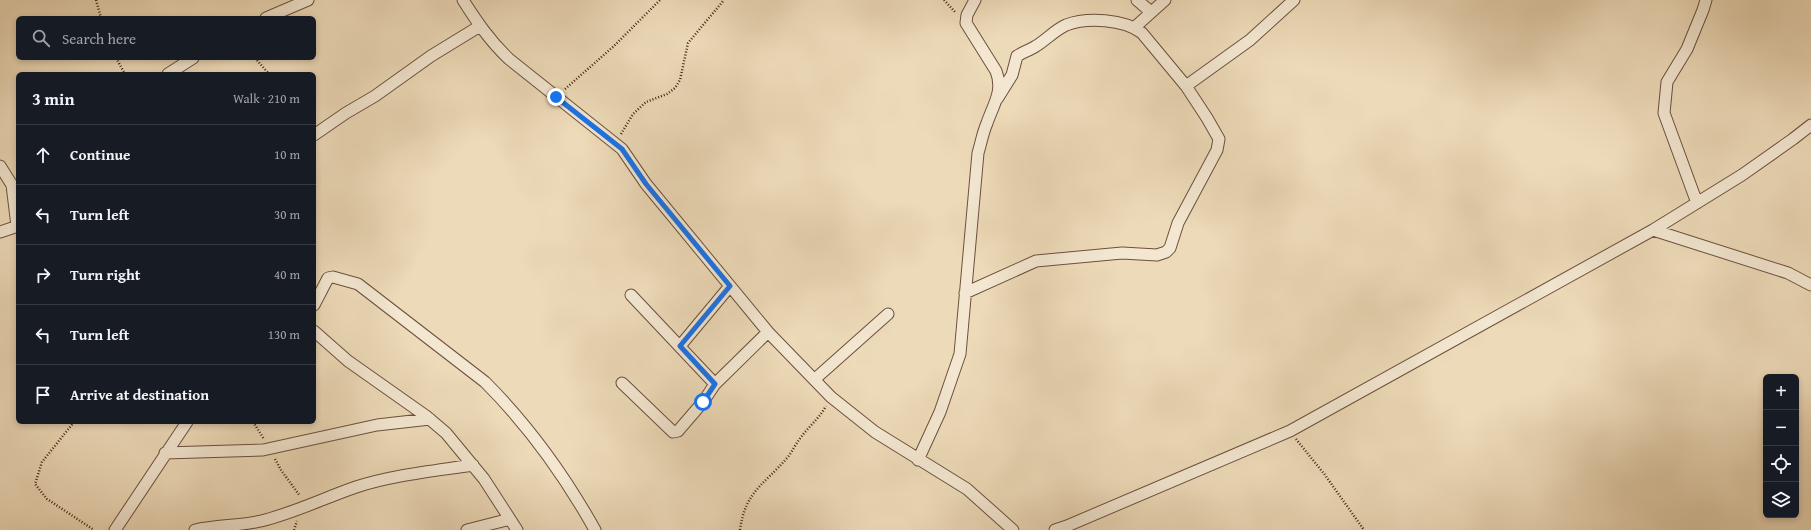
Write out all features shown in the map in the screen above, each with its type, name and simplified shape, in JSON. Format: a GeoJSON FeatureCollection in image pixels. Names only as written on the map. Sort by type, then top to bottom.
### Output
{"type":"FeatureCollection","features":[{"type":"Feature","properties":{"kind":"street"},"geometry":{"type":"LineString","coordinates":[[271,16],[308,0]]}},
{"type":"Feature","properties":{"kind":"street"},"geometry":{"type":"LineString","coordinates":[[463,0],[495,46],[556,97],[616,143],[629,156],[646,184],[768,332],[831,397],[875,432],[967,489],[1013,530]]}},
{"type":"Feature","properties":{"kind":"street"},"geometry":{"type":"LineString","coordinates":[[975,0],[966,15],[966,23],[999,79],[1000,86],[997,99]]}},
{"type":"Feature","properties":{"kind":"street"},"geometry":{"type":"LineString","coordinates":[[1137,0],[1151,12]]}},
{"type":"Feature","properties":{"kind":"street"},"geometry":{"type":"LineString","coordinates":[[1135,27],[1165,0]]}},
{"type":"Feature","properties":{"kind":"street"},"geometry":{"type":"LineString","coordinates":[[1186,86],[1250,40],[1294,0]]}},
{"type":"Feature","properties":{"kind":"street"},"geometry":{"type":"LineString","coordinates":[[1697,203],[1664,113],[1666,82],[1687,49],[1706,0]]}},
{"type":"Feature","properties":{"kind":"street"},"geometry":{"type":"LineString","coordinates":[[918,460],[940,412],[960,354],[965,293],[978,153],[986,124],[997,99],[1012,75],[1017,56],[1035,47],[1061,27],[1073,23],[1093,21],[1124,23],[1135,27],[1142,33],[1186,86],[1217,133],[1219,144],[1218,150],[1178,223],[1170,248],[1166,252],[1157,255],[1122,253],[1036,261],[1017,268],[965,293]]}},
{"type":"Feature","properties":{"kind":"street"},"geometry":{"type":"LineString","coordinates":[[316,134],[374,96],[431,56],[480,26]]}},
{"type":"Feature","properties":{"kind":"street"},"geometry":{"type":"LineString","coordinates":[[171,72],[190,60]]}},
{"type":"Feature","properties":{"kind":"street"},"geometry":{"type":"LineString","coordinates":[[1055,530],[1066,528],[1290,431],[1653,230],[1742,175],[1811,125]]}},
{"type":"Feature","properties":{"kind":"street"},"geometry":{"type":"LineString","coordinates":[[0,166],[12,185],[16,218]]}},
{"type":"Feature","properties":{"kind":"street"},"geometry":{"type":"LineString","coordinates":[[0,232],[16,226]]}},
{"type":"Feature","properties":{"kind":"street"},"geometry":{"type":"LineString","coordinates":[[1653,230],[1788,273],[1811,285]]}},
{"type":"Feature","properties":{"kind":"street"},"geometry":{"type":"LineString","coordinates":[[316,301],[328,278],[333,277],[358,284],[485,382],[498,395],[542,449],[596,530]]}},
{"type":"Feature","properties":{"kind":"street"},"geometry":{"type":"LineString","coordinates":[[680,346],[730,286]]}},
{"type":"Feature","properties":{"kind":"street"},"geometry":{"type":"LineString","coordinates":[[631,295],[715,384]]}},
{"type":"Feature","properties":{"kind":"street"},"geometry":{"type":"LineString","coordinates":[[815,379],[888,314]]}},
{"type":"Feature","properties":{"kind":"street"},"geometry":{"type":"LineString","coordinates":[[316,332],[348,361],[430,419],[446,433],[484,479],[517,530]]}},
{"type":"Feature","properties":{"kind":"street"},"geometry":{"type":"LineString","coordinates":[[622,383],[674,432],[678,431],[703,402],[715,384],[768,332]]}},
{"type":"Feature","properties":{"kind":"street"},"geometry":{"type":"LineString","coordinates":[[165,453],[270,449],[377,425],[430,419]]}},
{"type":"Feature","properties":{"kind":"street"},"geometry":{"type":"LineString","coordinates":[[115,530],[186,424]]}},
{"type":"Feature","properties":{"kind":"street"},"geometry":{"type":"LineString","coordinates":[[195,530],[214,526],[262,521],[376,481],[473,465]]}},
{"type":"Feature","properties":{"kind":"street"},"geometry":{"type":"LineString","coordinates":[[467,530],[510,519]]}},
{"type":"Feature","properties":{"kind":"path"},"geometry":{"type":"LineString","coordinates":[[96,0],[100,16]]}},
{"type":"Feature","properties":{"kind":"path"},"geometry":{"type":"LineString","coordinates":[[556,97],[614,46],[660,0]]}},
{"type":"Feature","properties":{"kind":"path"},"geometry":{"type":"LineString","coordinates":[[616,143],[637,109],[650,99],[667,94],[675,88],[680,80],[688,43],[724,0]]}},
{"type":"Feature","properties":{"kind":"path"},"geometry":{"type":"LineString","coordinates":[[117,60],[124,72]]}},
{"type":"Feature","properties":{"kind":"path"},"geometry":{"type":"LineString","coordinates":[[257,60],[267,72]]}},
{"type":"Feature","properties":{"kind":"path"},"geometry":{"type":"LineString","coordinates":[[740,530],[744,510],[756,489],[787,458],[799,439],[821,415],[831,397]]}},
{"type":"Feature","properties":{"kind":"path"},"geometry":{"type":"LineString","coordinates":[[72,424],[42,462],[35,484],[47,499],[94,530]]}},
{"type":"Feature","properties":{"kind":"path"},"geometry":{"type":"LineString","coordinates":[[254,424],[281,470],[299,493],[299,509]]}},
{"type":"Feature","properties":{"kind":"path"},"geometry":{"type":"LineString","coordinates":[[1290,431],[1325,475],[1364,530]]}},
{"type":"Feature","properties":{"kind":"route"},"geometry":{"type":"LineString","coordinates":[[556,97],[629,156],[646,184],[730,286],[680,346],[715,384],[703,402]]}}]}
